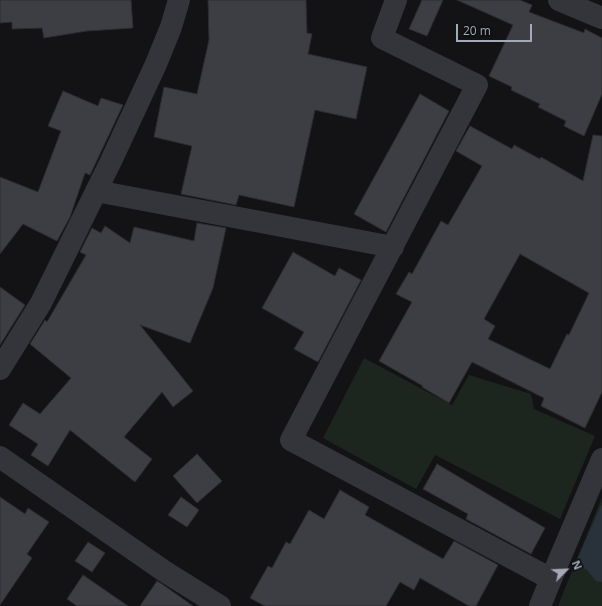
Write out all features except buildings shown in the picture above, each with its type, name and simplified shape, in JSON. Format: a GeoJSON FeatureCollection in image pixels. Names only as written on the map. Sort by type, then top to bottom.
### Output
{"type":"FeatureCollection","features":[{"type":"Feature","properties":{"kind":"street"},"geometry":{"type":"LineString","coordinates":[[0,369],[41,303],[96,190],[156,64],[171,27],[179,0]]}},
{"type":"Feature","properties":{"kind":"street"},"geometry":{"type":"LineString","coordinates":[[396,0],[382,38],[477,85],[291,440],[551,579]]}},
{"type":"Feature","properties":{"kind":"street"},"geometry":{"type":"LineString","coordinates":[[559,0],[602,18]]}},
{"type":"Feature","properties":{"kind":"street"},"geometry":{"type":"LineString","coordinates":[[96,190],[393,247]]}},
{"type":"Feature","properties":{"kind":"street"},"geometry":{"type":"LineString","coordinates":[[0,457],[164,571],[220,606]]}},
{"type":"Feature","properties":{"kind":"street"},"geometry":{"type":"LineString","coordinates":[[540,606],[602,458]]}},
{"type":"Feature","properties":{"kind":"shaded area"},"geometry":{"type":"Polygon","coordinates":[[[364,358],[452,405],[469,375],[531,394],[534,409],[595,436],[560,519],[435,455],[416,489],[323,438],[364,358]]]}},
{"type":"Feature","properties":{"kind":"shaded area"},"geometry":{"type":"Polygon","coordinates":[[[602,497],[602,606],[558,606],[562,596],[602,497]]]}},
{"type":"Feature","properties":{"kind":"shaded area"},"geometry":{"type":"Polygon","coordinates":[[[602,503],[602,582],[596,581],[587,570],[581,567],[578,563],[578,557],[602,503]]]}}]}
